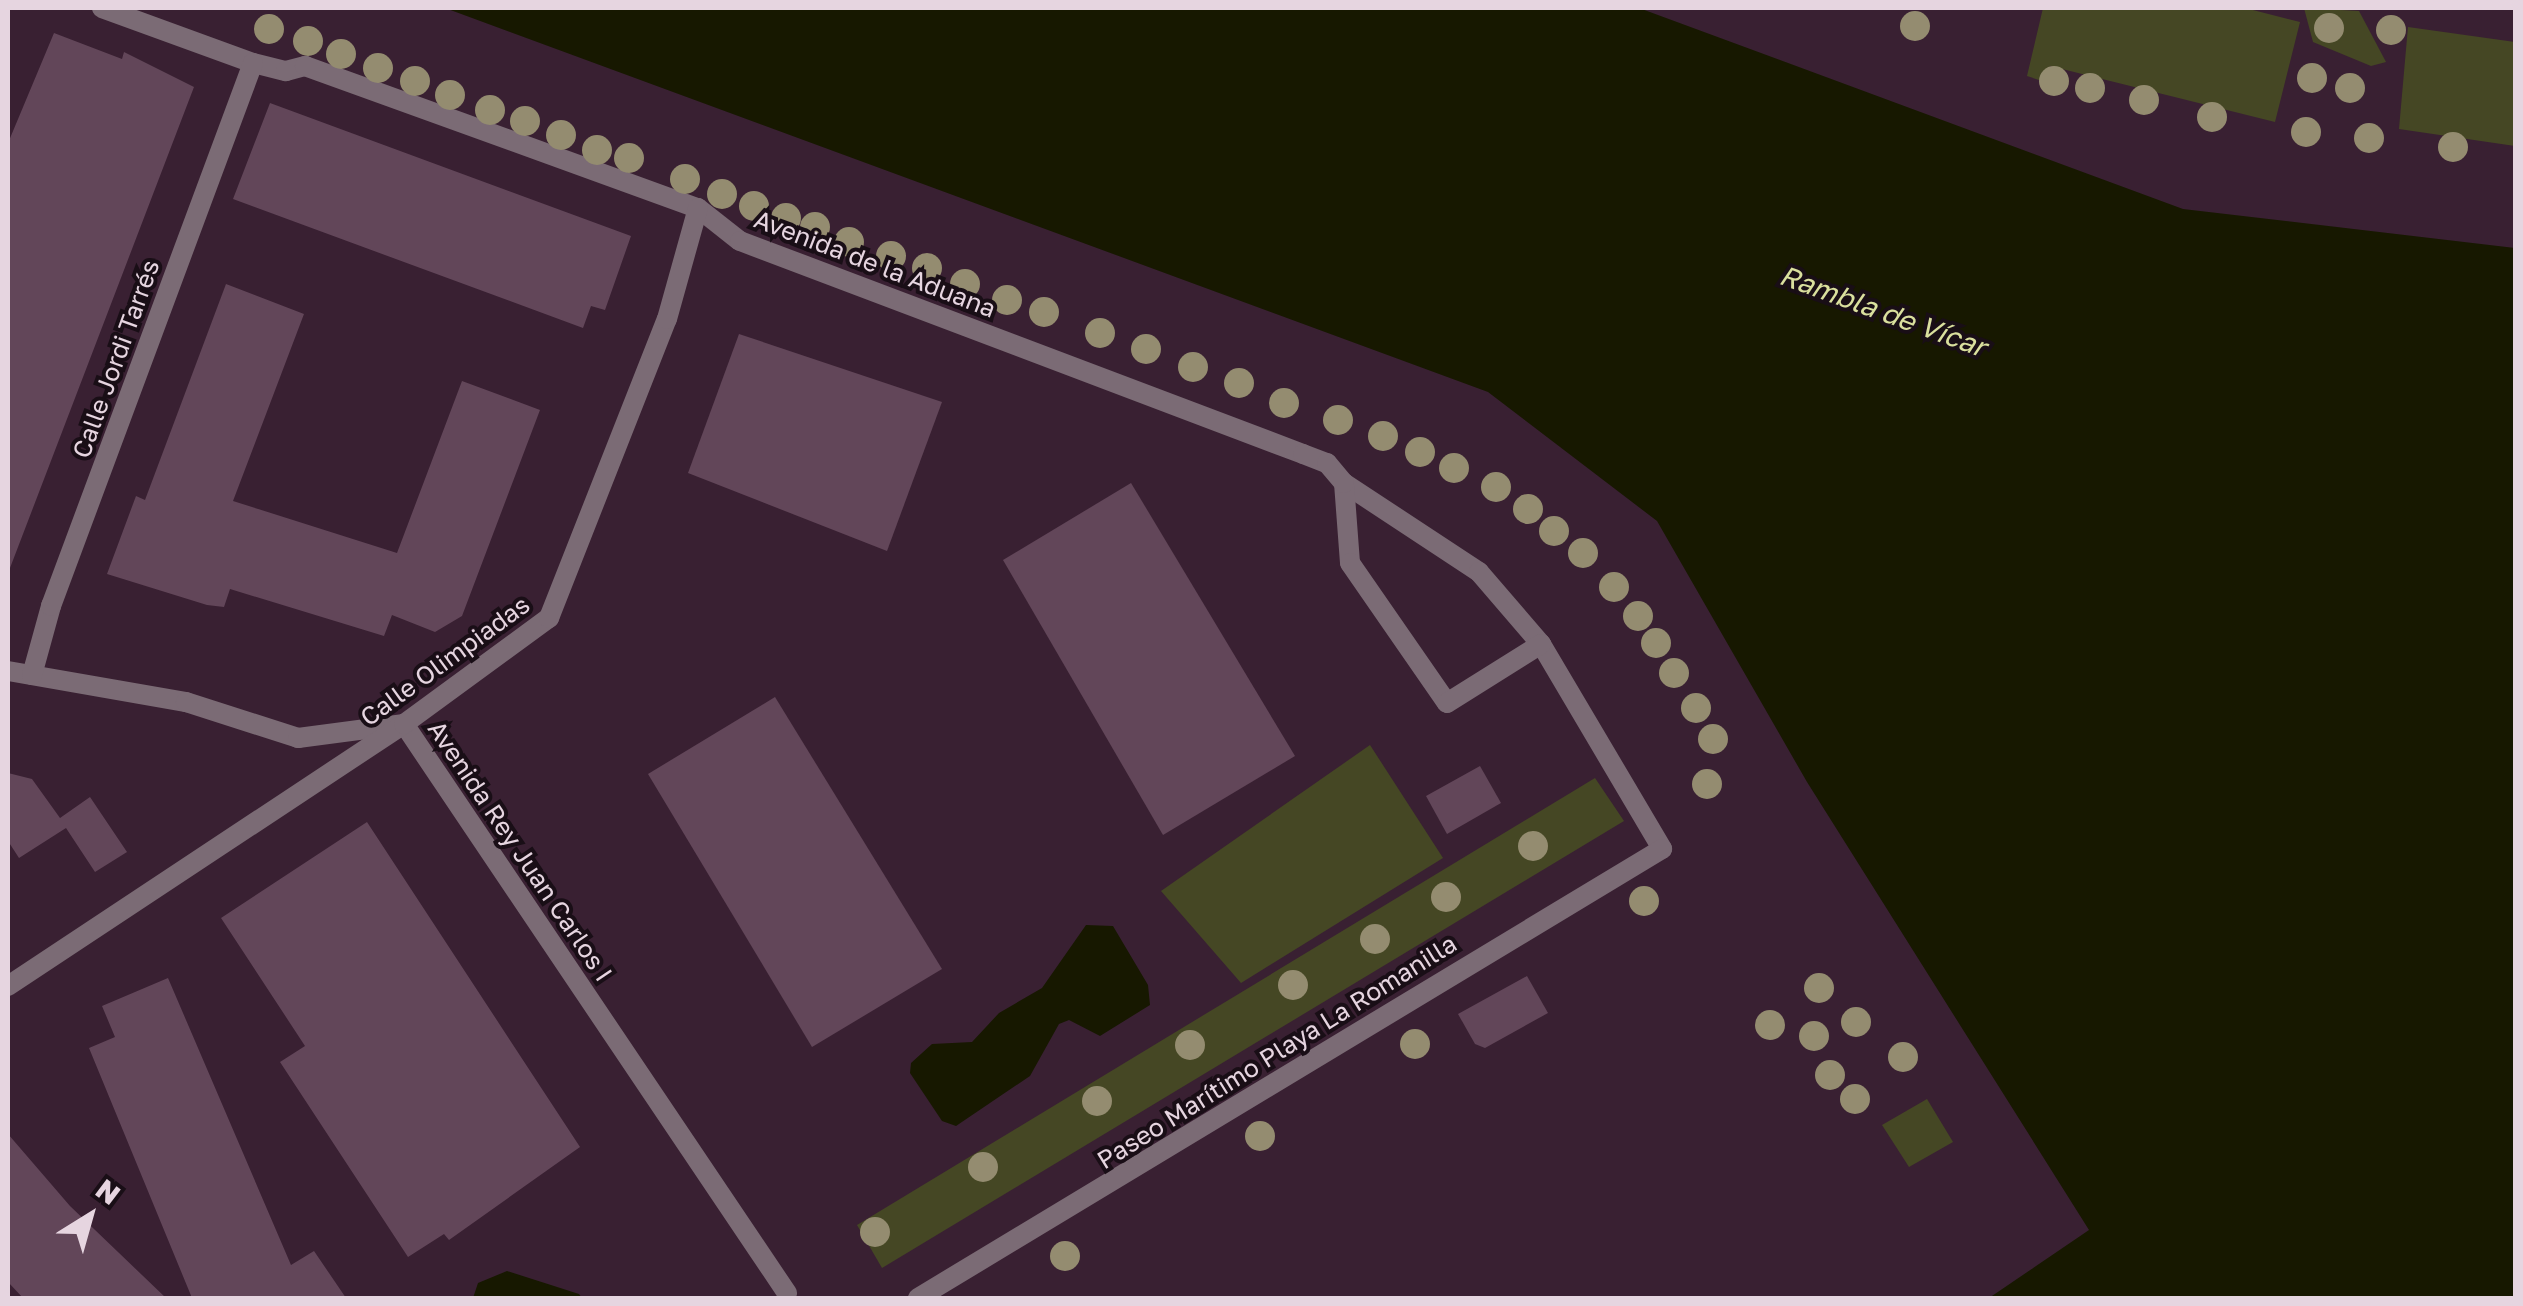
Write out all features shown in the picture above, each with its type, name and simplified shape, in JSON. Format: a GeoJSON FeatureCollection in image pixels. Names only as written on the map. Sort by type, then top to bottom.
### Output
{"type":"FeatureCollection","features":[{"type":"Feature","properties":{"kind":"street","name":"Avenida de la Aduana"},"geometry":{"type":"LineString","coordinates":[[102,8],[286,72],[305,66],[698,208],[740,241],[1327,464],[1344,483],[1479,572],[1541,644],[1662,849]]}},
{"type":"Feature","properties":{"kind":"street","name":"Calle Jordi Tarrés"},"geometry":{"type":"LineString","coordinates":[[32,675],[50,606],[253,62]]}},
{"type":"Feature","properties":{"kind":"street","name":"Calle Olimpiadas"},"geometry":{"type":"LineString","coordinates":[[8,986],[404,724],[549,618],[668,319],[698,208]]}},
{"type":"Feature","properties":{"kind":"street"},"geometry":{"type":"LineString","coordinates":[[1344,483],[1350,563],[1447,703],[1541,644]]}},
{"type":"Feature","properties":{"kind":"street","name":"Avenida Rey Juan Carlos I"},"geometry":{"type":"LineString","coordinates":[[8,671],[186,702],[298,738],[404,724],[787,1293]]}},
{"type":"Feature","properties":{"kind":"street","name":"Paseo Marítimo Playa La Romanilla"},"geometry":{"type":"LineString","coordinates":[[918,1298],[1662,849]]}},
{"type":"Feature","properties":{"kind":"green space"},"geometry":{"type":"Polygon","coordinates":[[[2043,8],[2245,8],[2300,22],[2275,122],[2050,66],[2045,82],[2027,76],[2043,8]]]}},
{"type":"Feature","properties":{"kind":"green space"},"geometry":{"type":"Polygon","coordinates":[[[2304,8],[2359,11],[2386,62],[2371,66],[2313,42],[2304,8]]]}},
{"type":"Feature","properties":{"kind":"green space"},"geometry":{"type":"Polygon","coordinates":[[[2408,27],[2515,42],[2515,146],[2399,129],[2408,27]]]}},
{"type":"Feature","properties":{"kind":"green space"},"geometry":{"type":"Polygon","coordinates":[[[1370,745],[1443,858],[1241,983],[1161,891],[1370,745]]]}},
{"type":"Feature","properties":{"kind":"green space"},"geometry":{"type":"Polygon","coordinates":[[[1595,778],[1624,821],[882,1268],[857,1225],[1595,778]]]}},
{"type":"Feature","properties":{"kind":"green space"},"geometry":{"type":"Polygon","coordinates":[[[1927,1099],[1953,1142],[1909,1167],[1882,1125],[1927,1099]]]}},
{"type":"Feature","properties":{"kind":"water","name":"Rambla de Vícar"},"geometry":{"type":"Polygon","coordinates":[[[445,8],[1639,8],[2183,209],[2515,248],[2515,1298],[1989,1298],[2089,1230],[1807,782],[1657,521],[1488,392],[445,8]]]}},
{"type":"Feature","properties":{"kind":"water"},"geometry":{"type":"Polygon","coordinates":[[[1086,925],[1113,926],[1148,985],[1150,1005],[1100,1036],[1069,1020],[1059,1024],[1030,1076],[956,1126],[942,1121],[910,1073],[911,1063],[932,1044],[972,1042],[999,1013],[1042,988],[1086,925]]]}},
{"type":"Feature","properties":{"kind":"water"},"geometry":{"type":"Polygon","coordinates":[[[507,1271],[582,1298],[473,1298],[478,1283],[507,1271]]]}},
{"type":"Feature","properties":{"kind":"building"},"geometry":{"type":"Polygon","coordinates":[[[54,33],[122,59],[124,52],[194,87],[10,568],[8,143],[54,33]]]}},
{"type":"Feature","properties":{"kind":"building"},"geometry":{"type":"Polygon","coordinates":[[[270,103],[631,236],[605,310],[591,306],[583,328],[233,199],[270,103]]]}},
{"type":"Feature","properties":{"kind":"building"},"geometry":{"type":"Polygon","coordinates":[[[226,284],[304,314],[233,501],[397,553],[462,381],[540,410],[462,616],[435,632],[392,615],[384,636],[230,589],[224,607],[207,605],[107,574],[136,496],[145,500],[226,284]]]}},
{"type":"Feature","properties":{"kind":"building"},"geometry":{"type":"Polygon","coordinates":[[[739,334],[942,402],[887,551],[688,473],[739,334]]]}},
{"type":"Feature","properties":{"kind":"building"},"geometry":{"type":"Polygon","coordinates":[[[1131,483],[1295,756],[1163,835],[1003,560],[1131,483]]]}},
{"type":"Feature","properties":{"kind":"building"},"geometry":{"type":"Polygon","coordinates":[[[775,697],[942,969],[812,1047],[648,774],[775,697]]]}},
{"type":"Feature","properties":{"kind":"building"},"geometry":{"type":"Polygon","coordinates":[[[1480,766],[1501,803],[1447,834],[1426,796],[1480,766]]]}},
{"type":"Feature","properties":{"kind":"building"},"geometry":{"type":"Polygon","coordinates":[[[8,773],[32,779],[60,818],[90,797],[127,852],[95,872],[66,828],[19,858],[8,841],[8,773]]]}},
{"type":"Feature","properties":{"kind":"building"},"geometry":{"type":"Polygon","coordinates":[[[367,822],[580,1147],[449,1240],[444,1234],[408,1257],[280,1062],[305,1046],[221,918],[367,822]]]}},
{"type":"Feature","properties":{"kind":"building"},"geometry":{"type":"Polygon","coordinates":[[[1527,976],[1548,1013],[1485,1048],[1475,1044],[1458,1014],[1527,976]]]}},
{"type":"Feature","properties":{"kind":"building"},"geometry":{"type":"Polygon","coordinates":[[[168,978],[291,1265],[314,1251],[346,1298],[192,1298],[89,1048],[115,1037],[102,1006],[168,978]]]}},
{"type":"Feature","properties":{"kind":"building"},"geometry":{"type":"Polygon","coordinates":[[[8,1134],[70,1206],[166,1298],[23,1298],[8,1282],[8,1134]]]}}]}
